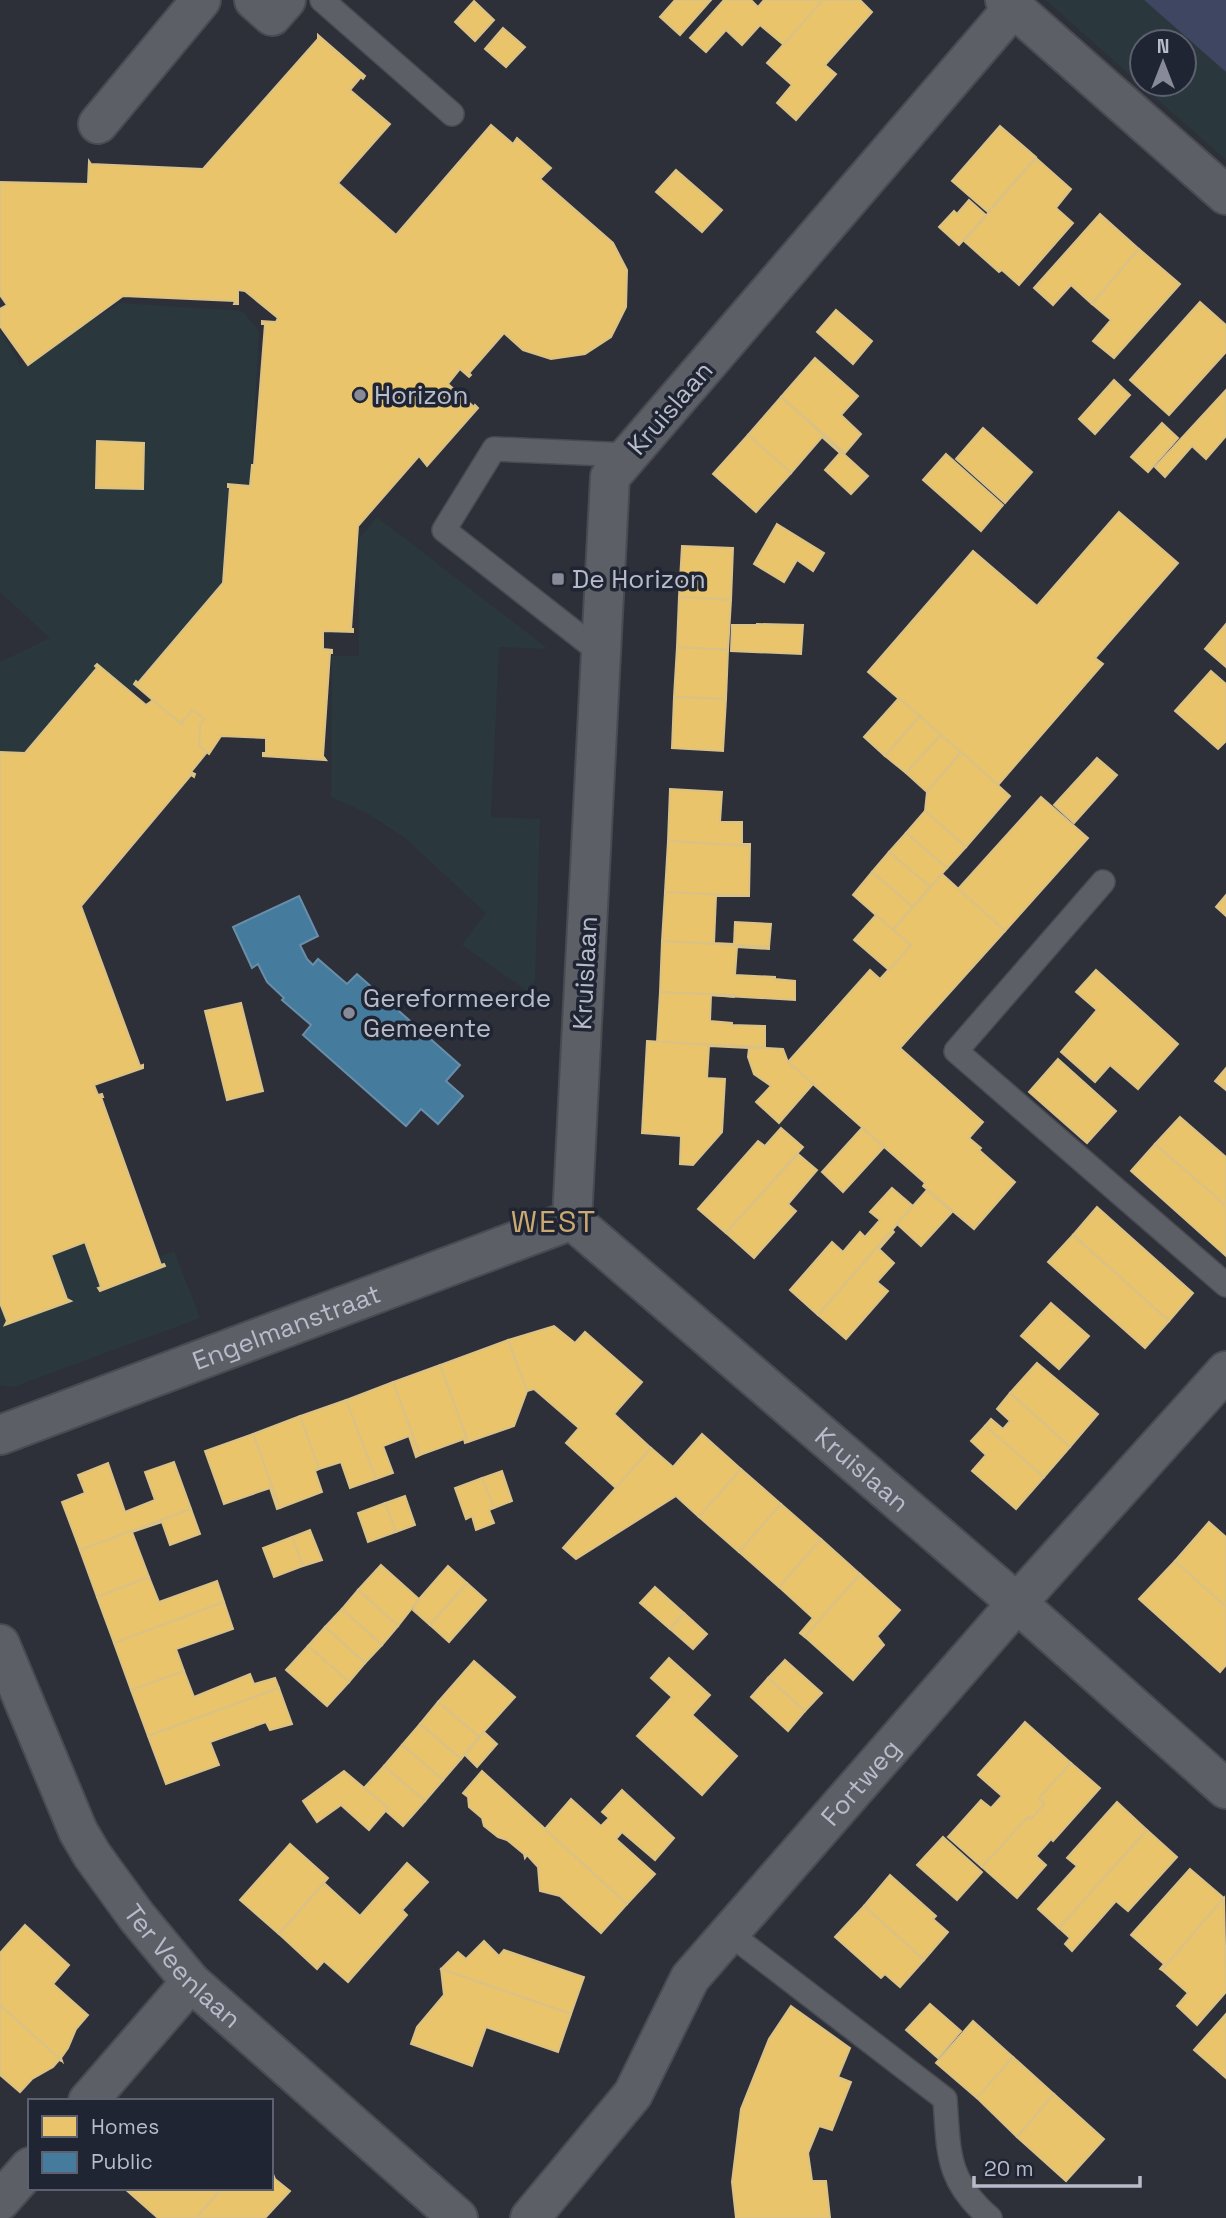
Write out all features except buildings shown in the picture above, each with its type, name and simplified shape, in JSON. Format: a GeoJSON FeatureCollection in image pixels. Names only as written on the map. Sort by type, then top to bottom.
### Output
{"type":"FeatureCollection","features":[{"type":"Feature","properties":{"kind":"street"},"geometry":{"type":"LineString","coordinates":[[98,124],[201,0]]}},
{"type":"Feature","properties":{"kind":"street"},"geometry":{"type":"LineString","coordinates":[[254,0],[272,16],[286,0]]}},
{"type":"Feature","properties":{"kind":"street"},"geometry":{"type":"LineString","coordinates":[[1009,4],[1226,195]]}},
{"type":"Feature","properties":{"kind":"street","name":"Kruislaan"},"geometry":{"type":"LineString","coordinates":[[1009,4],[610,477],[572,1220],[1017,1603],[1226,1789]]}},
{"type":"Feature","properties":{"kind":"street","name":"Engelmanstraat"},"geometry":{"type":"LineString","coordinates":[[0,1435],[572,1220]]}},
{"type":"Feature","properties":{"kind":"street","name":"Fortweg"},"geometry":{"type":"LineString","coordinates":[[530,2218],[633,2094],[690,1978],[1017,1603],[1226,1371]]}},
{"type":"Feature","properties":{"kind":"street","name":"Ter Veenlaan"},"geometry":{"type":"LineString","coordinates":[[0,1644],[78,1831],[137,1917],[191,1982],[458,2218]]}},
{"type":"Feature","properties":{"kind":"street"},"geometry":{"type":"LineString","coordinates":[[90,2099],[191,1982]]}},
{"type":"Feature","properties":{"kind":"street"},"geometry":{"type":"LineString","coordinates":[[0,2201],[28,2169]]}},
{"type":"Feature","properties":{"kind":"lane"},"geometry":{"type":"LineString","coordinates":[[321,0],[452,114]]}},
{"type":"Feature","properties":{"kind":"lane"},"geometry":{"type":"LineString","coordinates":[[601,653],[444,530],[494,449],[629,455]]}},
{"type":"Feature","properties":{"kind":"lane"},"geometry":{"type":"LineString","coordinates":[[1103,882],[956,1051],[1226,1285]]}},
{"type":"Feature","properties":{"kind":"lane"},"geometry":{"type":"LineString","coordinates":[[729,1933],[945,2099],[950,2163],[970,2202],[990,2218]]}},
{"type":"Feature","properties":{"kind":"shaded area"},"geometry":{"type":"Polygon","coordinates":[[[1046,0],[1144,0],[1176,28],[1128,28],[1128,73],[1046,0]]]}},
{"type":"Feature","properties":{"kind":"shaded area"},"geometry":{"type":"Polygon","coordinates":[[[1198,47],[1226,72],[1226,160],[1156,98],[1198,98],[1198,47]]]}},
{"type":"Feature","properties":{"kind":"shaded area"},"geometry":{"type":"Polygon","coordinates":[[[120,303],[242,311],[259,331],[250,492],[222,599],[127,699],[21,761],[0,759],[0,662],[50,638],[0,592],[0,330],[20,365],[120,303]]]}},
{"type":"Feature","properties":{"kind":"shaded area"},"geometry":{"type":"Polygon","coordinates":[[[377,517],[548,649],[499,647],[491,817],[540,819],[535,980],[527,991],[462,945],[486,913],[405,838],[367,813],[331,797],[332,656],[359,656],[359,539],[377,517]]]}},
{"type":"Feature","properties":{"kind":"shaded area"},"geometry":{"type":"Polygon","coordinates":[[[90,1232],[105,1280],[174,1251],[200,1318],[13,1387],[0,1385],[0,1289],[43,1248],[90,1232]]]}},
{"type":"Feature","properties":{"kind":"water"},"geometry":{"type":"Polygon","coordinates":[[[1144,0],[1226,0],[1226,72],[1198,47],[1198,28],[1176,28],[1144,0]]]}},
{"type":"Feature","properties":{"kind":"place","name":"Horizon"},"geometry":{"type":"Point","coordinates":[360,395]}},
{"type":"Feature","properties":{"kind":"place","name":"De Horizon"},"geometry":{"type":"Point","coordinates":[558,579]}},
{"type":"Feature","properties":{"kind":"place","name":"Gereformeerde Gemeente"},"geometry":{"type":"Point","coordinates":[349,1013]}},
{"type":"Feature","properties":{"kind":"district","name":"WEST"},"geometry":{"type":"Point","coordinates":[554,1221]}}]}
